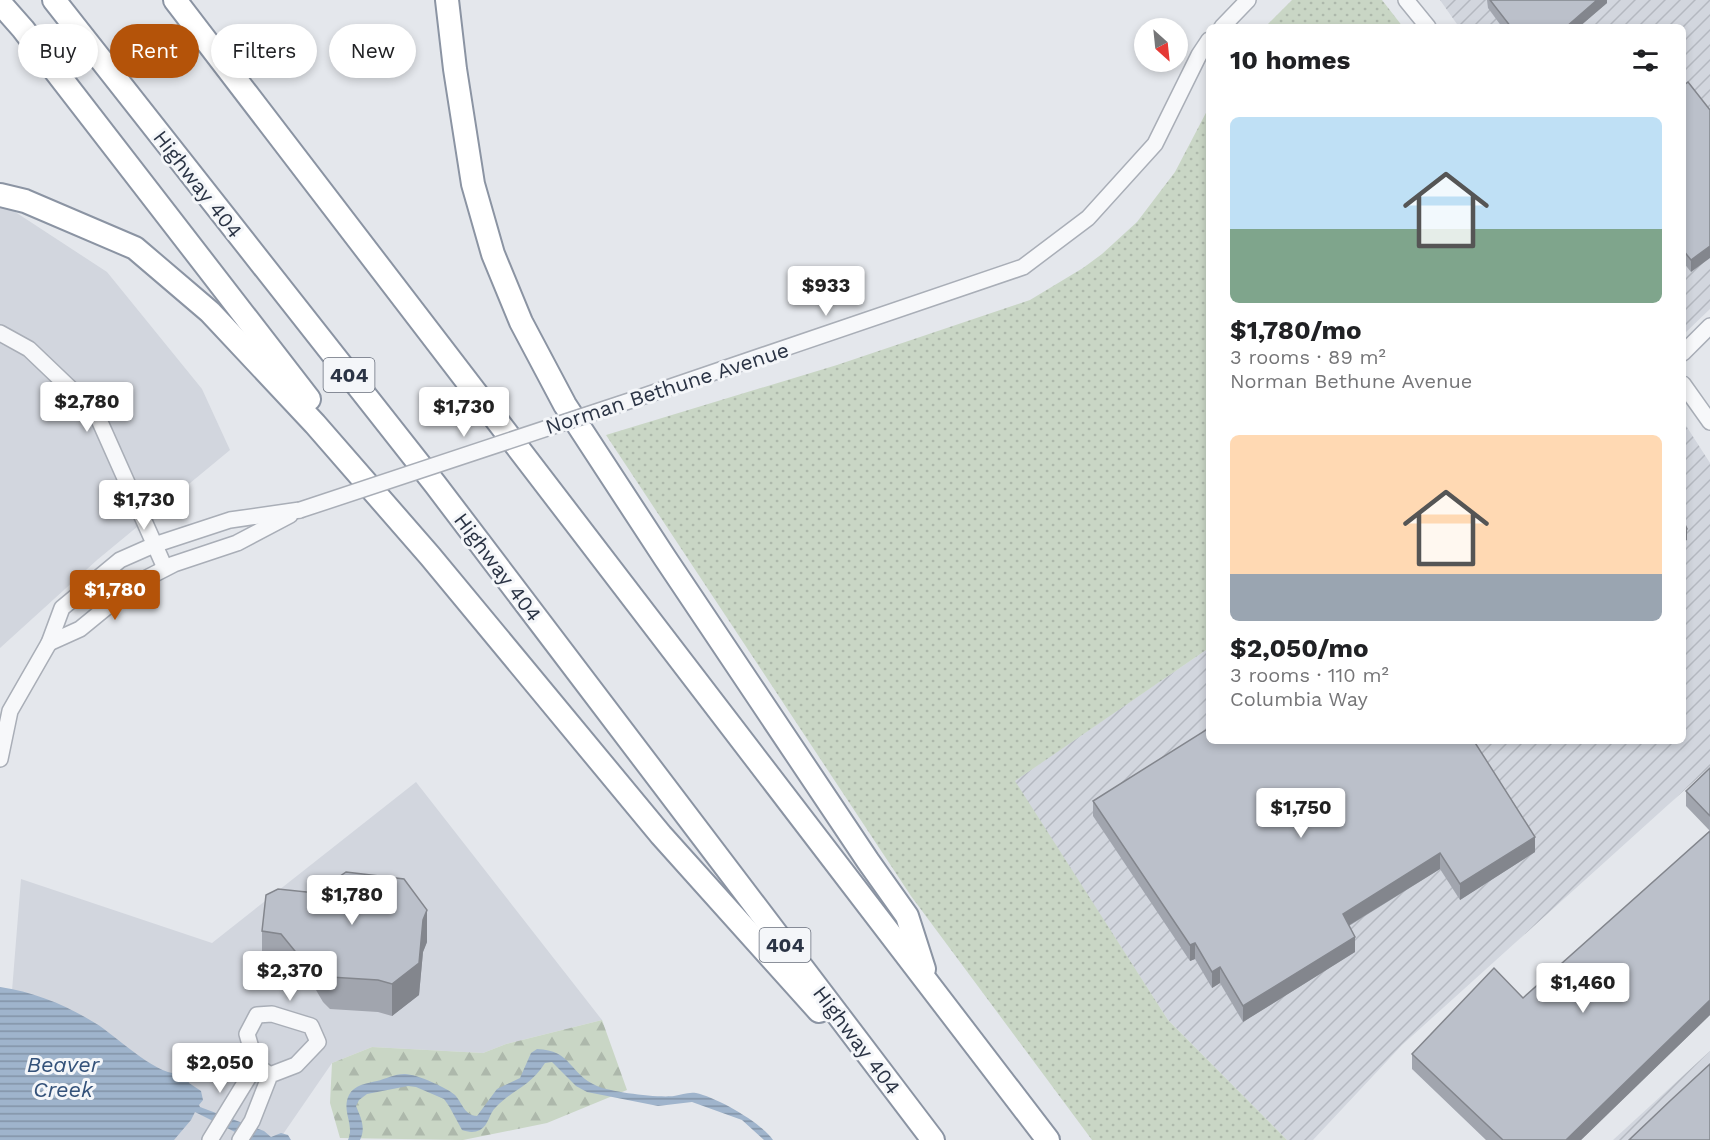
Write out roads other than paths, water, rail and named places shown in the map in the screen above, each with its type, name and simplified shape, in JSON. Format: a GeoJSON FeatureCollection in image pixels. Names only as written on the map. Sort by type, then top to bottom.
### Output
{"type":"FeatureCollection","features":[{"type":"Feature","properties":{"kind":"highway","name":"Highway 404"},"geometry":{"type":"LineString","coordinates":[[54,0],[435,484],[932,1139]]}},
{"type":"Feature","properties":{"kind":"highway"},"geometry":{"type":"LineString","coordinates":[[447,0],[473,184],[493,254],[521,322],[565,405],[868,861],[907,916],[929,984]]}},
{"type":"Feature","properties":{"kind":"highway"},"geometry":{"type":"LineString","coordinates":[[0,3],[23,29],[430,556]]}},
{"type":"Feature","properties":{"kind":"highway"},"geometry":{"type":"LineString","coordinates":[[179,4],[1048,1140]]}},
{"type":"Feature","properties":{"kind":"highway"},"geometry":{"type":"LineString","coordinates":[[0,195],[25,201],[135,248],[210,312],[315,424],[430,556],[661,835],[932,1139]]}},
{"type":"Feature","properties":{"kind":"street"},"geometry":{"type":"LineString","coordinates":[[1225,24],[1248,0]]}},
{"type":"Feature","properties":{"kind":"street"},"geometry":{"type":"LineString","coordinates":[[1406,0],[1426,24]]}},
{"type":"Feature","properties":{"kind":"street","name":"Norman Bethune Avenue"},"geometry":{"type":"LineString","coordinates":[[49,643],[80,628],[135,584],[165,568],[237,543],[300,510],[1023,267],[1088,218],[1155,144],[1198,55],[1206,44]]}},
{"type":"Feature","properties":{"kind":"street"},"geometry":{"type":"LineString","coordinates":[[1686,350],[1710,326]]}},
{"type":"Feature","properties":{"kind":"street"},"geometry":{"type":"LineString","coordinates":[[0,333],[29,349],[96,413],[165,568]]}},
{"type":"Feature","properties":{"kind":"street"},"geometry":{"type":"LineString","coordinates":[[1686,388],[1710,422]]}},
{"type":"Feature","properties":{"kind":"street","name":"Norman Bethune Avenue"},"geometry":{"type":"LineString","coordinates":[[0,759],[10,711],[49,643],[62,608],[120,560],[154,544],[230,520],[300,510]]}},
{"type":"Feature","properties":{"kind":"street"},"geometry":{"type":"LineString","coordinates":[[240,1140],[252,1121],[270,1075],[296,1065],[318,1042],[311,1026],[272,1014],[257,1016],[247,1034],[256,1065],[270,1075]]}},
{"type":"Feature","properties":{"kind":"street"},"geometry":{"type":"LineString","coordinates":[[210,1140],[256,1065]]}},
{"type":"Feature","properties":{"kind":"water","name":"Beaver Creek"},"geometry":{"type":"Polygon","coordinates":[[[0,987],[25,992],[73,1010],[104,1029],[152,1064],[176,1074],[186,1072],[189,1083],[201,1091],[203,1100],[200,1107],[264,1131],[271,1137],[281,1133],[288,1135],[291,1140],[251,1140],[195,1112],[174,1140],[0,1140],[0,987]]]}},
{"type":"Feature","properties":{"kind":"water"},"geometry":{"type":"Polygon","coordinates":[[[537,1049],[548,1050],[564,1058],[588,1081],[604,1088],[657,1096],[687,1093],[705,1095],[749,1119],[773,1140],[764,1140],[742,1120],[692,1102],[658,1106],[587,1092],[576,1086],[552,1062],[545,1063],[527,1083],[502,1101],[483,1128],[478,1131],[462,1130],[444,1099],[408,1086],[367,1094],[359,1100],[356,1106],[362,1123],[362,1136],[360,1140],[348,1140],[350,1129],[347,1101],[351,1092],[357,1087],[397,1075],[409,1074],[451,1092],[469,1114],[477,1116],[497,1089],[520,1078],[531,1053],[537,1049]]]}}]}
